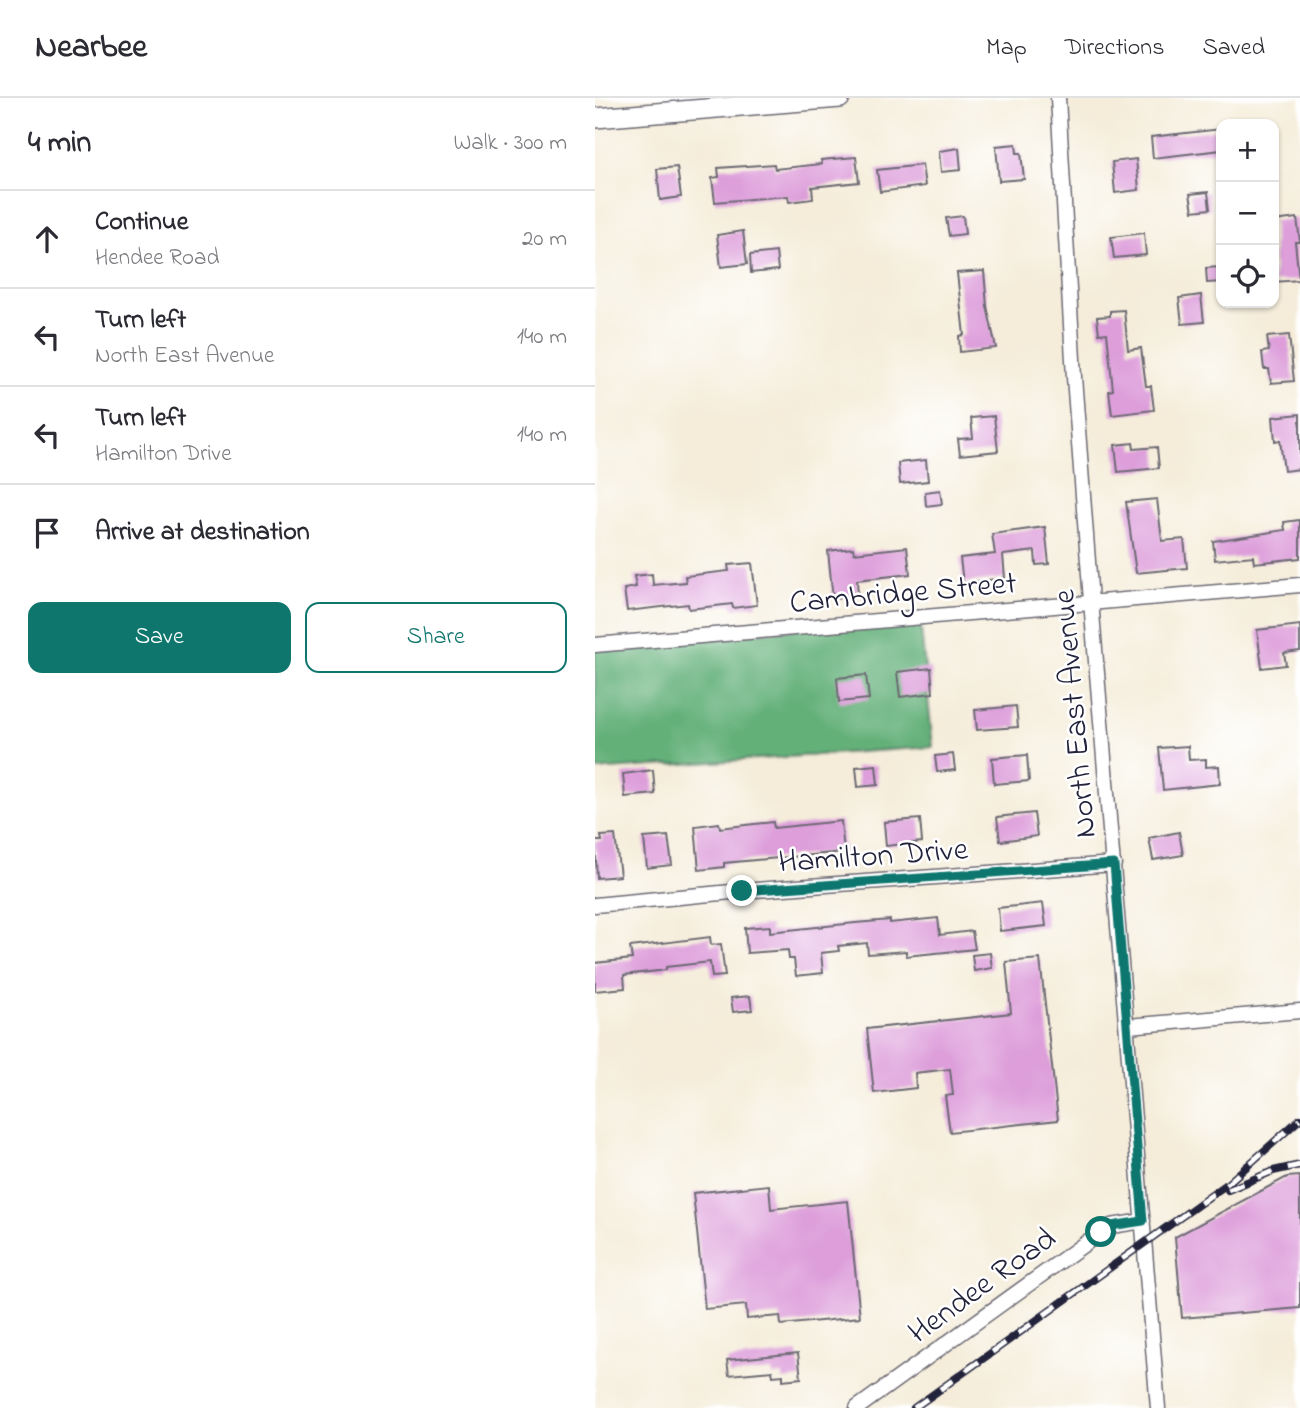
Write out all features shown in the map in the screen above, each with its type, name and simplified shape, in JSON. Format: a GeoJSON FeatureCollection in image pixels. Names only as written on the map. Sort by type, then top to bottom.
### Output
{"type":"FeatureCollection","features":[{"type":"Feature","properties":{"kind":"main road"},"geometry":{"type":"LineString","coordinates":[[595,118],[688,104],[840,98]]}},
{"type":"Feature","properties":{"kind":"street","name":"North East Avenue"},"geometry":{"type":"LineString","coordinates":[[1058,98],[1091,601],[1158,1408]]}},
{"type":"Feature","properties":{"kind":"street","name":"Cambridge Street"},"geometry":{"type":"LineString","coordinates":[[595,645],[1300,585]]}},
{"type":"Feature","properties":{"kind":"street","name":"Hamilton Drive"},"geometry":{"type":"LineString","coordinates":[[595,905],[1114,864]]}},
{"type":"Feature","properties":{"kind":"street"},"geometry":{"type":"LineString","coordinates":[[1128,1026],[1300,1011]]}},
{"type":"Feature","properties":{"kind":"street","name":"Hendee Road"},"geometry":{"type":"LineString","coordinates":[[857,1408],[1101,1232],[1111,1226],[1143,1221]]}},
{"type":"Feature","properties":{"kind":"green space"},"geometry":{"type":"Polygon","coordinates":[[[920,619],[933,747],[595,770],[595,646],[920,619]]]}},
{"type":"Feature","properties":{"kind":"building"},"geometry":{"type":"Polygon","coordinates":[[[1216,130],[1216,151],[1153,158],[1151,137],[1216,130]]]}},
{"type":"Feature","properties":{"kind":"building"},"geometry":{"type":"Polygon","coordinates":[[[1016,144],[1017,153],[1021,153],[1024,179],[999,181],[996,146],[1016,144]]]}},
{"type":"Feature","properties":{"kind":"building"},"geometry":{"type":"Polygon","coordinates":[[[959,148],[961,170],[941,172],[939,151],[959,148]]]}},
{"type":"Feature","properties":{"kind":"building"},"geometry":{"type":"Polygon","coordinates":[[[856,157],[859,182],[812,187],[813,199],[789,202],[788,196],[715,202],[712,178],[719,177],[718,168],[774,164],[775,169],[822,164],[821,160],[856,157]]]}},
{"type":"Feature","properties":{"kind":"building"},"geometry":{"type":"Polygon","coordinates":[[[1136,159],[1139,190],[1115,193],[1112,162],[1136,159]]]}},
{"type":"Feature","properties":{"kind":"building"},"geometry":{"type":"Polygon","coordinates":[[[922,165],[925,186],[880,192],[877,170],[922,165]]]}},
{"type":"Feature","properties":{"kind":"building"},"geometry":{"type":"Polygon","coordinates":[[[677,167],[681,197],[660,200],[657,169],[677,167]]]}},
{"type":"Feature","properties":{"kind":"building"},"geometry":{"type":"Polygon","coordinates":[[[1208,192],[1210,209],[1193,211],[1190,194],[1208,192]]]}},
{"type":"Feature","properties":{"kind":"building"},"geometry":{"type":"Polygon","coordinates":[[[963,216],[965,234],[949,236],[946,218],[963,216]]]}},
{"type":"Feature","properties":{"kind":"building"},"geometry":{"type":"Polygon","coordinates":[[[1297,218],[1300,242],[1295,242],[1299,280],[1279,282],[1279,220],[1297,218]]]}},
{"type":"Feature","properties":{"kind":"building"},"geometry":{"type":"Polygon","coordinates":[[[743,231],[747,264],[721,267],[717,235],[743,231]]]}},
{"type":"Feature","properties":{"kind":"building"},"geometry":{"type":"Polygon","coordinates":[[[1144,233],[1146,255],[1114,258],[1111,237],[1144,233]]]}},
{"type":"Feature","properties":{"kind":"building"},"geometry":{"type":"Polygon","coordinates":[[[776,252],[778,270],[751,273],[750,255],[776,252]]]}},
{"type":"Feature","properties":{"kind":"building"},"geometry":{"type":"Polygon","coordinates":[[[1216,267],[1216,282],[1207,283],[1206,268],[1216,267]]]}},
{"type":"Feature","properties":{"kind":"building"},"geometry":{"type":"Polygon","coordinates":[[[984,271],[987,306],[996,348],[960,352],[959,336],[964,335],[957,273],[984,271]]]}},
{"type":"Feature","properties":{"kind":"building"},"geometry":{"type":"Polygon","coordinates":[[[1201,295],[1204,322],[1182,324],[1179,298],[1201,295]]]}},
{"type":"Feature","properties":{"kind":"building"},"geometry":{"type":"Polygon","coordinates":[[[1124,310],[1128,350],[1141,348],[1146,386],[1151,386],[1154,410],[1112,415],[1109,391],[1113,390],[1107,333],[1099,334],[1097,317],[1110,316],[1110,311],[1124,310]]]}},
{"type":"Feature","properties":{"kind":"building"},"geometry":{"type":"Polygon","coordinates":[[[1289,335],[1294,381],[1271,383],[1269,369],[1264,369],[1262,352],[1269,351],[1267,337],[1289,335]]]}},
{"type":"Feature","properties":{"kind":"building"},"geometry":{"type":"Polygon","coordinates":[[[1300,414],[1300,469],[1284,471],[1280,440],[1275,441],[1273,417],[1300,414]]]}},
{"type":"Feature","properties":{"kind":"building"},"geometry":{"type":"Polygon","coordinates":[[[994,416],[998,451],[960,455],[958,439],[973,438],[971,418],[994,416]]]}},
{"type":"Feature","properties":{"kind":"building"},"geometry":{"type":"Polygon","coordinates":[[[1133,443],[1134,449],[1157,447],[1159,468],[1118,472],[1115,445],[1133,443]]]}},
{"type":"Feature","properties":{"kind":"building"},"geometry":{"type":"Polygon","coordinates":[[[926,460],[928,481],[900,484],[898,463],[926,460]]]}},
{"type":"Feature","properties":{"kind":"building"},"geometry":{"type":"Polygon","coordinates":[[[940,490],[942,504],[926,506],[925,492],[940,490]]]}},
{"type":"Feature","properties":{"kind":"building"},"geometry":{"type":"Polygon","coordinates":[[[1157,499],[1162,541],[1184,539],[1187,568],[1136,573],[1126,502],[1157,499]]]}},
{"type":"Feature","properties":{"kind":"building"},"geometry":{"type":"Polygon","coordinates":[[[1300,520],[1300,558],[1254,563],[1253,556],[1215,560],[1213,541],[1285,530],[1284,522],[1300,520]]]}},
{"type":"Feature","properties":{"kind":"building"},"geometry":{"type":"Polygon","coordinates":[[[1045,527],[1049,564],[1036,565],[1035,551],[1003,555],[1005,578],[963,583],[960,558],[995,554],[992,534],[1045,527]]]}},
{"type":"Feature","properties":{"kind":"building"},"geometry":{"type":"Polygon","coordinates":[[[907,547],[910,574],[857,580],[858,596],[833,599],[828,551],[853,548],[854,553],[907,547]]]}},
{"type":"Feature","properties":{"kind":"building"},"geometry":{"type":"Polygon","coordinates":[[[752,563],[757,605],[733,608],[732,604],[689,609],[688,604],[627,611],[624,589],[636,587],[634,576],[652,574],[653,585],[686,582],[685,576],[729,571],[728,565],[752,563]]]}},
{"type":"Feature","properties":{"kind":"building"},"geometry":{"type":"Polygon","coordinates":[[[1300,625],[1300,651],[1284,653],[1286,665],[1262,668],[1257,630],[1300,625]]]}},
{"type":"Feature","properties":{"kind":"building"},"geometry":{"type":"Polygon","coordinates":[[[931,668],[933,693],[900,697],[897,672],[931,668]]]}},
{"type":"Feature","properties":{"kind":"building"},"geometry":{"type":"Polygon","coordinates":[[[866,675],[869,699],[839,702],[837,678],[866,675]]]}},
{"type":"Feature","properties":{"kind":"building"},"geometry":{"type":"Polygon","coordinates":[[[1016,706],[1018,727],[977,730],[975,710],[1016,706]]]}},
{"type":"Feature","properties":{"kind":"building"},"geometry":{"type":"Polygon","coordinates":[[[1188,746],[1189,760],[1206,759],[1206,767],[1219,766],[1220,784],[1163,790],[1159,748],[1188,746]]]}},
{"type":"Feature","properties":{"kind":"building"},"geometry":{"type":"Polygon","coordinates":[[[953,754],[955,770],[937,772],[935,756],[953,754]]]}},
{"type":"Feature","properties":{"kind":"building"},"geometry":{"type":"Polygon","coordinates":[[[1027,755],[1029,781],[994,784],[992,758],[1027,755]]]}},
{"type":"Feature","properties":{"kind":"building"},"geometry":{"type":"Polygon","coordinates":[[[876,765],[878,785],[858,787],[856,767],[876,765]]]}},
{"type":"Feature","properties":{"kind":"building"},"geometry":{"type":"Polygon","coordinates":[[[653,770],[655,794],[625,797],[623,774],[653,770]]]}},
{"type":"Feature","properties":{"kind":"building"},"geometry":{"type":"Polygon","coordinates":[[[1034,813],[1037,836],[1000,841],[997,817],[1034,813]]]}},
{"type":"Feature","properties":{"kind":"building"},"geometry":{"type":"Polygon","coordinates":[[[920,819],[922,842],[886,846],[884,822],[920,819]]]}},
{"type":"Feature","properties":{"kind":"building"},"geometry":{"type":"Polygon","coordinates":[[[841,821],[844,852],[724,863],[724,867],[699,870],[695,826],[719,823],[720,828],[773,822],[774,828],[841,821]]]}},
{"type":"Feature","properties":{"kind":"building"},"geometry":{"type":"Polygon","coordinates":[[[1179,832],[1183,855],[1153,860],[1149,838],[1179,832]]]}},
{"type":"Feature","properties":{"kind":"building"},"geometry":{"type":"Polygon","coordinates":[[[615,835],[620,876],[597,878],[595,841],[602,841],[601,836],[615,835]]]}},
{"type":"Feature","properties":{"kind":"building"},"geometry":{"type":"Polygon","coordinates":[[[668,836],[672,865],[647,868],[644,838],[668,836]]]}},
{"type":"Feature","properties":{"kind":"building"},"geometry":{"type":"Polygon","coordinates":[[[1043,903],[1046,926],[1000,931],[998,908],[1043,903]]]}},
{"type":"Feature","properties":{"kind":"building"},"geometry":{"type":"Polygon","coordinates":[[[938,918],[940,935],[972,931],[975,949],[906,956],[906,951],[868,954],[867,943],[838,946],[839,951],[821,953],[823,973],[796,976],[794,959],[789,959],[788,950],[747,953],[745,928],[770,926],[770,932],[938,918]]]}},
{"type":"Feature","properties":{"kind":"building"},"geometry":{"type":"Polygon","coordinates":[[[710,937],[711,945],[721,944],[725,976],[712,977],[710,962],[666,967],[666,970],[624,975],[625,988],[595,991],[595,963],[632,959],[630,947],[710,937]]]}},
{"type":"Feature","properties":{"kind":"building"},"geometry":{"type":"Polygon","coordinates":[[[990,953],[992,968],[974,971],[972,955],[990,953]]]}},
{"type":"Feature","properties":{"kind":"building"},"geometry":{"type":"Polygon","coordinates":[[[1040,959],[1058,1120],[950,1132],[945,1096],[953,1095],[950,1069],[915,1073],[916,1088],[874,1093],[867,1029],[1011,1013],[1006,962],[1040,959]]]}},
{"type":"Feature","properties":{"kind":"building"},"geometry":{"type":"Polygon","coordinates":[[[750,996],[752,1010],[733,1012],[731,998],[750,996]]]}},
{"type":"Feature","properties":{"kind":"building"},"geometry":{"type":"Polygon","coordinates":[[[1300,1176],[1300,1308],[1182,1318],[1175,1237],[1287,1177],[1300,1176]]]}},
{"type":"Feature","properties":{"kind":"building"},"geometry":{"type":"Polygon","coordinates":[[[769,1185],[771,1209],[848,1201],[860,1317],[781,1325],[780,1316],[747,1319],[746,1305],[705,1309],[693,1193],[769,1185]]]}},
{"type":"Feature","properties":{"kind":"building"},"geometry":{"type":"Polygon","coordinates":[[[798,1353],[801,1378],[783,1380],[783,1375],[773,1376],[772,1371],[729,1375],[727,1360],[798,1353]]]}},
{"type":"Feature","properties":{"kind":"railway"},"geometry":{"type":"LineString","coordinates":[[914,1408],[1227,1184],[1300,1119]]}},
{"type":"Feature","properties":{"kind":"railway"},"geometry":{"type":"LineString","coordinates":[[1228,1190],[1273,1171],[1300,1165]]}},
{"type":"Feature","properties":{"kind":"route"},"geometry":{"type":"LineString","coordinates":[[742,891],[1114,864],[1143,1221],[1111,1226],[1101,1232]]}}]}
